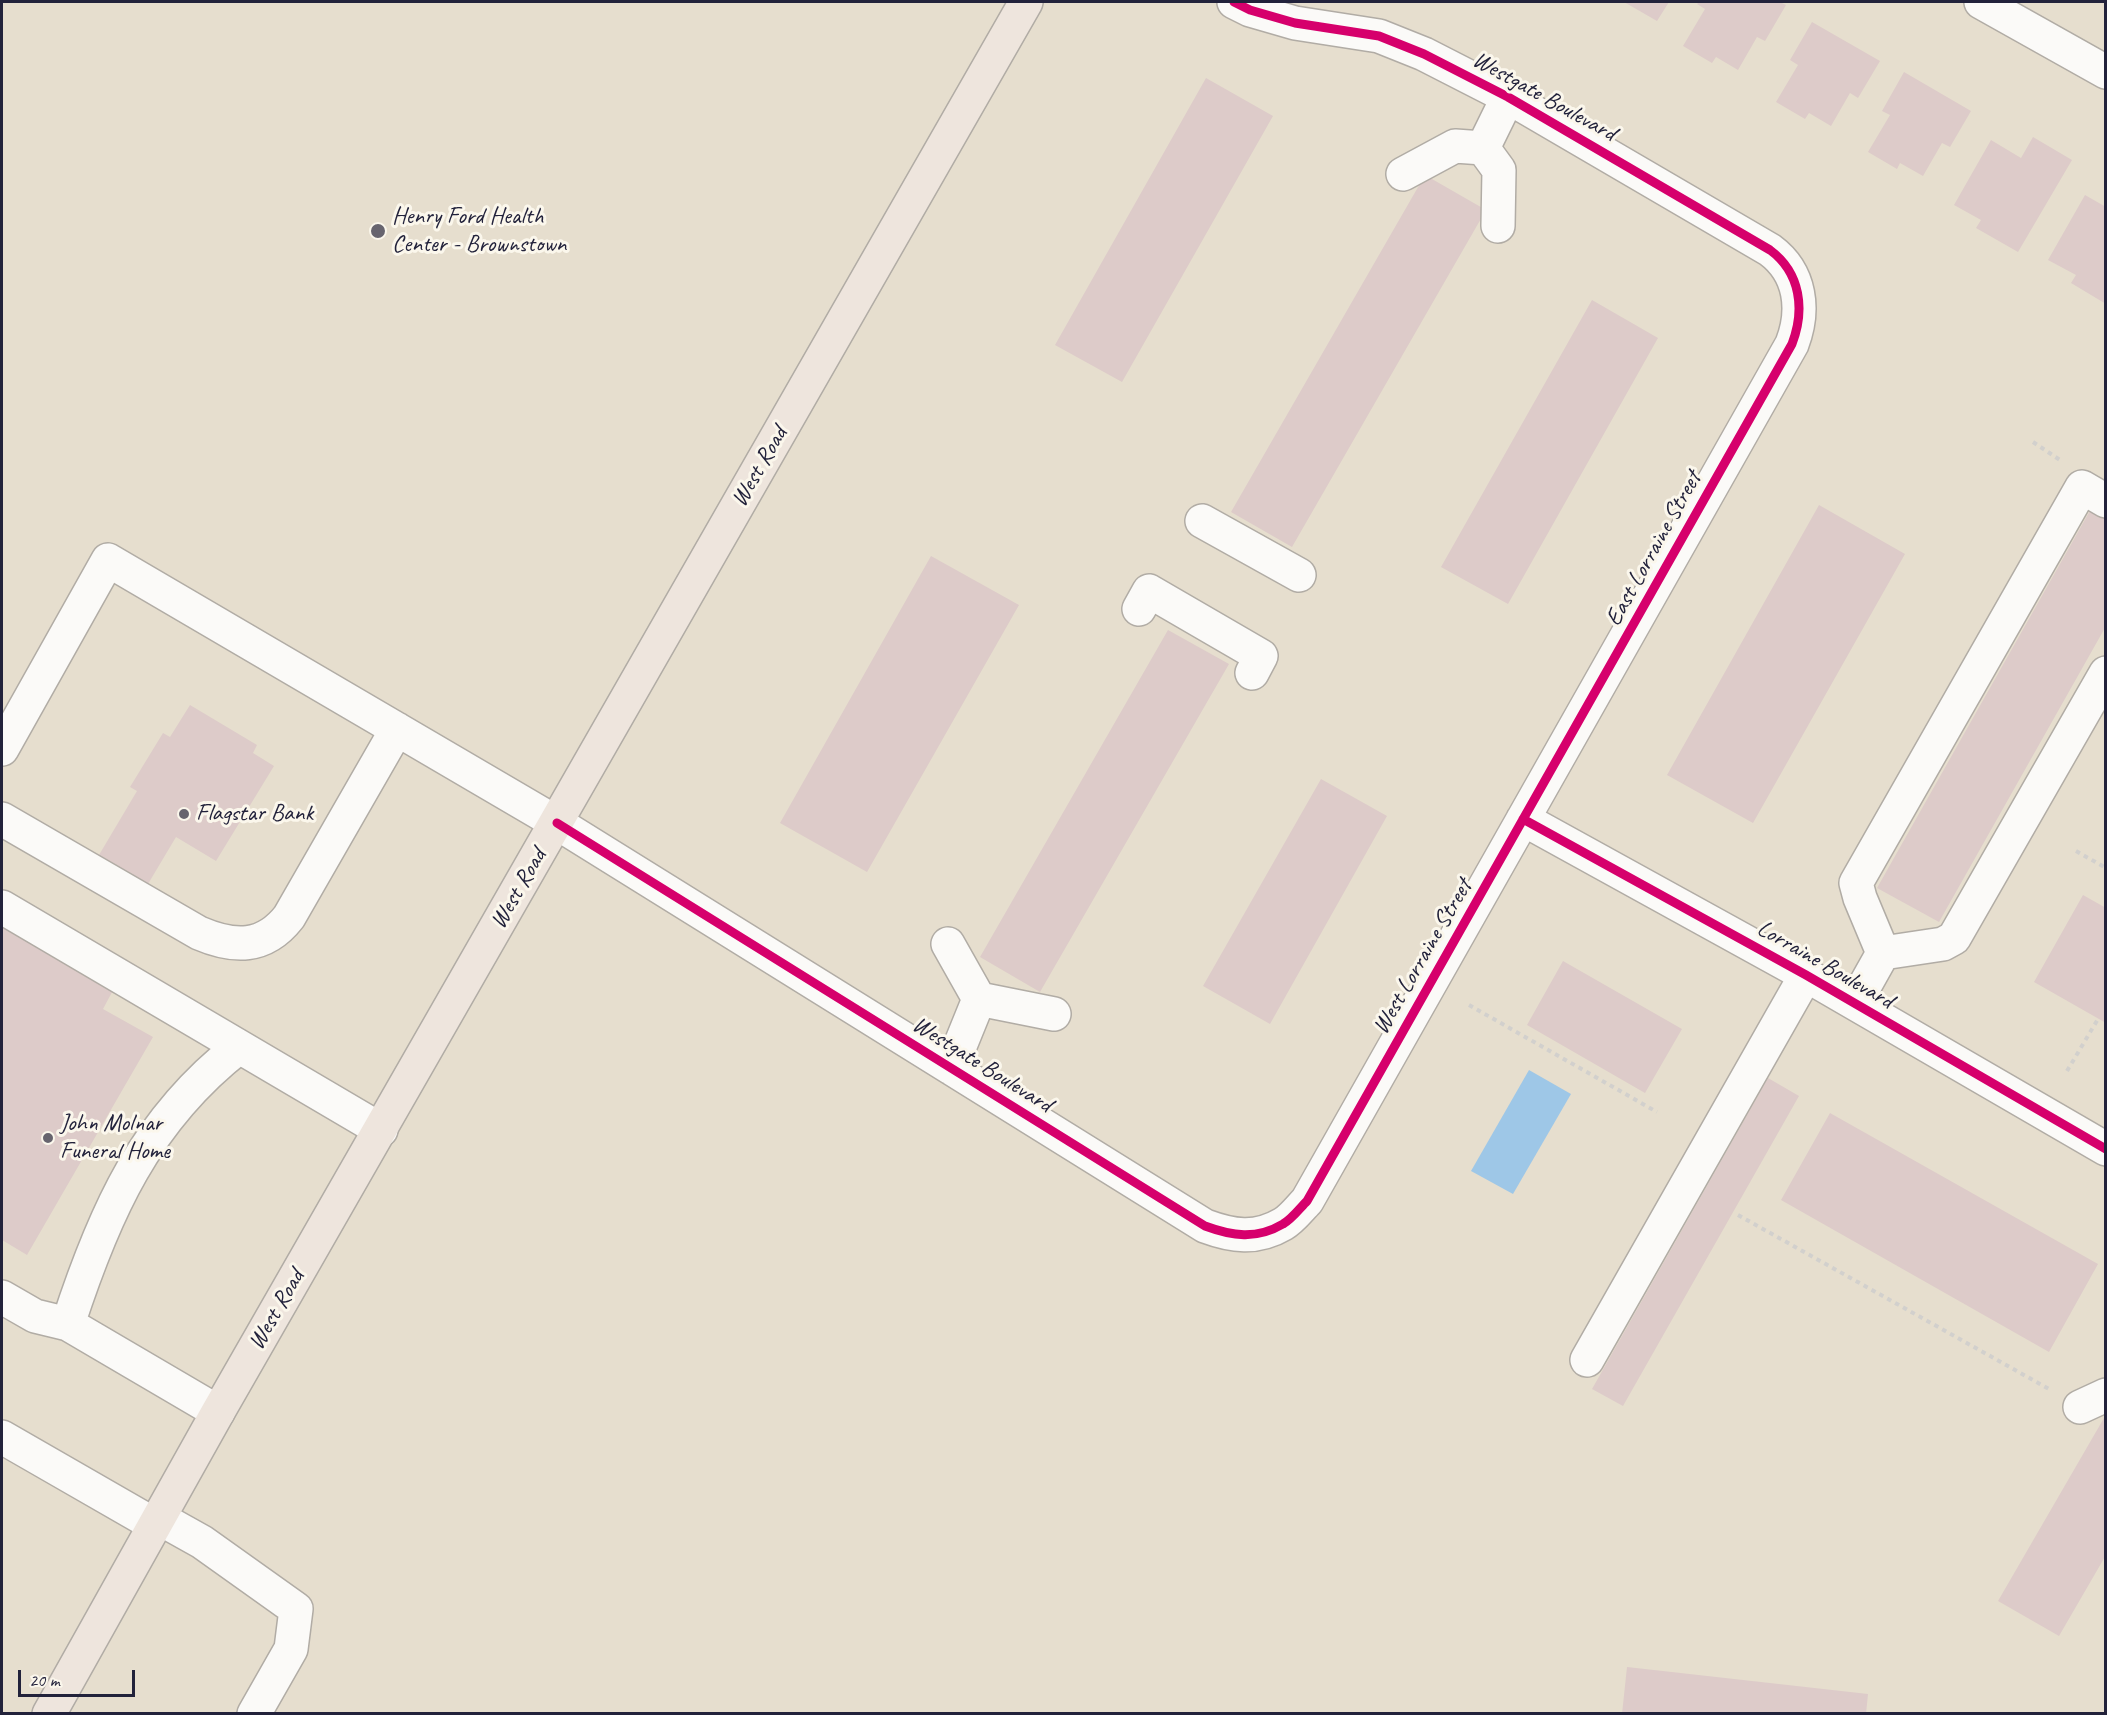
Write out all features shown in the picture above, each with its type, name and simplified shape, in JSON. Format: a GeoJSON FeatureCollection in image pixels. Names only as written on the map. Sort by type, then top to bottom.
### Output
{"type":"FeatureCollection","features":[{"type":"Feature","properties":{"kind":"main road","name":"West Road"},"geometry":{"type":"LineString","coordinates":[[49,1713],[218,1412],[1026,2]]}},
{"type":"Feature","properties":{"kind":"street","name":"Westgate Boulevard"},"geometry":{"type":"LineString","coordinates":[[1233,2],[1250,10],[1295,23],[1379,36],[1424,54],[1508,97],[1770,250],[1780,258],[1792,276],[1798,292]]}},
{"type":"Feature","properties":{"kind":"street"},"geometry":{"type":"LineString","coordinates":[[1981,2],[2106,72]]}},
{"type":"Feature","properties":{"kind":"street"},"geometry":{"type":"LineString","coordinates":[[1483,148],[1508,97]]}},
{"type":"Feature","properties":{"kind":"street"},"geometry":{"type":"LineString","coordinates":[[1403,174],[1455,146],[1483,148],[1499,170],[1498,226]]}},
{"type":"Feature","properties":{"kind":"street","name":"East Lorraine Street"},"geometry":{"type":"LineString","coordinates":[[1523,819],[1792,344],[1798,327],[1800,310],[1798,292]]}},
{"type":"Feature","properties":{"kind":"street"},"geometry":{"type":"LineString","coordinates":[[1883,953],[1860,898],[1856,882],[2082,487],[2106,501]]}},
{"type":"Feature","properties":{"kind":"street"},"geometry":{"type":"LineString","coordinates":[[1202,521],[1299,575]]}},
{"type":"Feature","properties":{"kind":"street","name":"Westgate Boulevard"},"geometry":{"type":"LineString","coordinates":[[2,749],[108,561],[557,823],[1205,1226],[1228,1235],[1257,1234],[1284,1224],[1307,1201],[1356,1114]]}},
{"type":"Feature","properties":{"kind":"street"},"geometry":{"type":"LineString","coordinates":[[1139,609],[1149,591],[1261,656],[1252,673]]}},
{"type":"Feature","properties":{"kind":"street"},"geometry":{"type":"LineString","coordinates":[[1883,953],[1943,945],[1954,938],[2106,673]]}},
{"type":"Feature","properties":{"kind":"street"},"geometry":{"type":"LineString","coordinates":[[2,819],[199,933],[214,940],[257,941],[269,937],[289,917],[397,729]]}},
{"type":"Feature","properties":{"kind":"street","name":"Lorraine Boulevard"},"geometry":{"type":"LineString","coordinates":[[1523,819],[1806,975],[2106,1149]]}},
{"type":"Feature","properties":{"kind":"street","name":"West Lorraine Street"},"geometry":{"type":"LineString","coordinates":[[1356,1114],[1523,819]]}},
{"type":"Feature","properties":{"kind":"street"},"geometry":{"type":"LineString","coordinates":[[2,907],[381,1130]]}},
{"type":"Feature","properties":{"kind":"street"},"geometry":{"type":"LineString","coordinates":[[948,944],[979,999],[1053,1014]]}},
{"type":"Feature","properties":{"kind":"street"},"geometry":{"type":"LineString","coordinates":[[1855,1004],[1883,953]]}},
{"type":"Feature","properties":{"kind":"street"},"geometry":{"type":"LineString","coordinates":[[1587,1360],[1806,975]]}},
{"type":"Feature","properties":{"kind":"street"},"geometry":{"type":"LineString","coordinates":[[951,1068],[979,999]]}},
{"type":"Feature","properties":{"kind":"street"},"geometry":{"type":"LineString","coordinates":[[68,1324],[103,1226],[134,1165],[196,1085],[239,1047]]}},
{"type":"Feature","properties":{"kind":"street"},"geometry":{"type":"LineString","coordinates":[[2,1297],[35,1316],[68,1324],[218,1412]]}},
{"type":"Feature","properties":{"kind":"street"},"geometry":{"type":"LineString","coordinates":[[2,1437],[157,1521],[202,1542],[296,1609],[291,1649],[254,1713]]}},
{"type":"Feature","properties":{"kind":"path"},"geometry":{"type":"LineString","coordinates":[[2076,851],[2106,868]]}},
{"type":"Feature","properties":{"kind":"path"},"geometry":{"type":"LineString","coordinates":[[1469,1005],[1657,1112]]}},
{"type":"Feature","properties":{"kind":"path"},"geometry":{"type":"LineString","coordinates":[[2067,1071],[2098,1019]]}},
{"type":"Feature","properties":{"kind":"path"},"geometry":{"type":"LineString","coordinates":[[1738,1215],[2036,1382]]}},
{"type":"Feature","properties":{"kind":"water"},"geometry":{"type":"Polygon","coordinates":[[[1529,1070],[1571,1094],[1513,1194],[1471,1171],[1529,1070]]]}},
{"type":"Feature","properties":{"kind":"building"},"geometry":{"type":"Polygon","coordinates":[[[1624,2],[1669,2],[1657,21],[1624,2]]]}},
{"type":"Feature","properties":{"kind":"building"},"geometry":{"type":"Polygon","coordinates":[[[1699,2],[1780,2],[1786,5],[1765,41],[1757,37],[1738,70],[1716,57],[1712,63],[1683,46],[1705,9],[1697,4],[1699,2]]]}},
{"type":"Feature","properties":{"kind":"building"},"geometry":{"type":"Polygon","coordinates":[[[1812,22],[1880,61],[1858,98],[1850,93],[1831,126],[1809,113],[1805,119],[1776,102],[1798,65],[1790,60],[1812,22]]]}},
{"type":"Feature","properties":{"kind":"building"},"geometry":{"type":"Polygon","coordinates":[[[1904,72],[1971,111],[1950,147],[1942,143],[1923,176],[1900,163],[1897,169],[1868,152],[1890,115],[1882,111],[1904,72]]]}},
{"type":"Feature","properties":{"kind":"building"},"geometry":{"type":"Polygon","coordinates":[[[1206,78],[1273,116],[1122,382],[1055,345],[1206,78]]]}},
{"type":"Feature","properties":{"kind":"building"},"geometry":{"type":"Polygon","coordinates":[[[2033,137],[2072,160],[2018,252],[1976,228],[1981,220],[1954,205],[1991,140],[2021,158],[2033,137]]]}},
{"type":"Feature","properties":{"kind":"building"},"geometry":{"type":"Polygon","coordinates":[[[1425,175],[1486,210],[1292,547],[1231,512],[1425,175]]]}},
{"type":"Feature","properties":{"kind":"building"},"geometry":{"type":"Polygon","coordinates":[[[2085,195],[2106,207],[2106,304],[2071,283],[2076,275],[2048,260],[2085,195]]]}},
{"type":"Feature","properties":{"kind":"building"},"geometry":{"type":"Polygon","coordinates":[[[1592,300],[1658,338],[1508,604],[1441,567],[1592,300]]]}},
{"type":"Feature","properties":{"kind":"building"},"geometry":{"type":"Polygon","coordinates":[[[1819,505],[1905,554],[1753,823],[1667,775],[1819,505]]]}},
{"type":"Feature","properties":{"kind":"building"},"geometry":{"type":"Polygon","coordinates":[[[2091,509],[2106,517],[2106,626],[1939,922],[1877,888],[2091,509]]]}},
{"type":"Feature","properties":{"kind":"building"},"geometry":{"type":"Polygon","coordinates":[[[931,556],[1019,605],[867,872],[780,823],[931,556]]]}},
{"type":"Feature","properties":{"kind":"building"},"geometry":{"type":"Polygon","coordinates":[[[1168,630],[1229,664],[1040,992],[980,957],[1168,630]]]}},
{"type":"Feature","properties":{"kind":"building","name":"Flagstar Bank"},"geometry":{"type":"Polygon","coordinates":[[[190,705],[257,745],[253,753],[274,766],[216,861],[176,837],[148,884],[99,855],[137,791],[130,787],[163,733],[170,737],[190,705]]]}},
{"type":"Feature","properties":{"kind":"building"},"geometry":{"type":"Polygon","coordinates":[[[1321,779],[1387,816],[1270,1024],[1203,986],[1321,779]]]}},
{"type":"Feature","properties":{"kind":"building"},"geometry":{"type":"Polygon","coordinates":[[[2083,895],[2106,908],[2106,1023],[2034,982],[2083,895]]]}},
{"type":"Feature","properties":{"kind":"building","name":"John Molnar Funeral Home"},"geometry":{"type":"Polygon","coordinates":[[[2,912],[118,981],[103,1009],[153,1037],[27,1255],[2,1240],[2,912]]]}},
{"type":"Feature","properties":{"kind":"building"},"geometry":{"type":"Polygon","coordinates":[[[1563,961],[1682,1029],[1645,1093],[1527,1025],[1563,961]]]}},
{"type":"Feature","properties":{"kind":"building"},"geometry":{"type":"Polygon","coordinates":[[[1768,1078],[1799,1096],[1623,1406],[1592,1389],[1768,1078]]]}},
{"type":"Feature","properties":{"kind":"building"},"geometry":{"type":"Polygon","coordinates":[[[1830,1113],[2098,1264],[2049,1352],[1781,1200],[1830,1113]]]}},
{"type":"Feature","properties":{"kind":"building"},"geometry":{"type":"Polygon","coordinates":[[[2104,1418],[2106,1419],[2106,1555],[2059,1636],[1998,1601],[2104,1418]]]}},
{"type":"Feature","properties":{"kind":"building"},"geometry":{"type":"Polygon","coordinates":[[[1627,1667],[1868,1694],[1866,1714],[1622,1714],[1627,1667]]]}},
{"type":"Feature","properties":{"kind":"cycle path"},"geometry":{"type":"LineString","coordinates":[[557,823],[1205,1226],[1234,1234],[1263,1232],[1286,1222],[1307,1201],[1792,344],[1799,305],[1794,281],[1780,259],[1770,250],[1508,97],[1424,54],[1379,36],[1295,23],[1250,10],[1234,2]]}},
{"type":"Feature","properties":{"kind":"cycle path"},"geometry":{"type":"LineString","coordinates":[[1523,819],[1806,975],[2106,1149]]}},
{"type":"Feature","properties":{"kind":"place","name":"Henry Ford Health Center - Brownstown"},"geometry":{"type":"Point","coordinates":[378,231]}},
{"type":"Feature","properties":{"kind":"place","name":"Flagstar Bank"},"geometry":{"type":"Point","coordinates":[184,814]}},
{"type":"Feature","properties":{"kind":"place","name":"John Molnar Funeral Home"},"geometry":{"type":"Point","coordinates":[48,1138]}}]}
